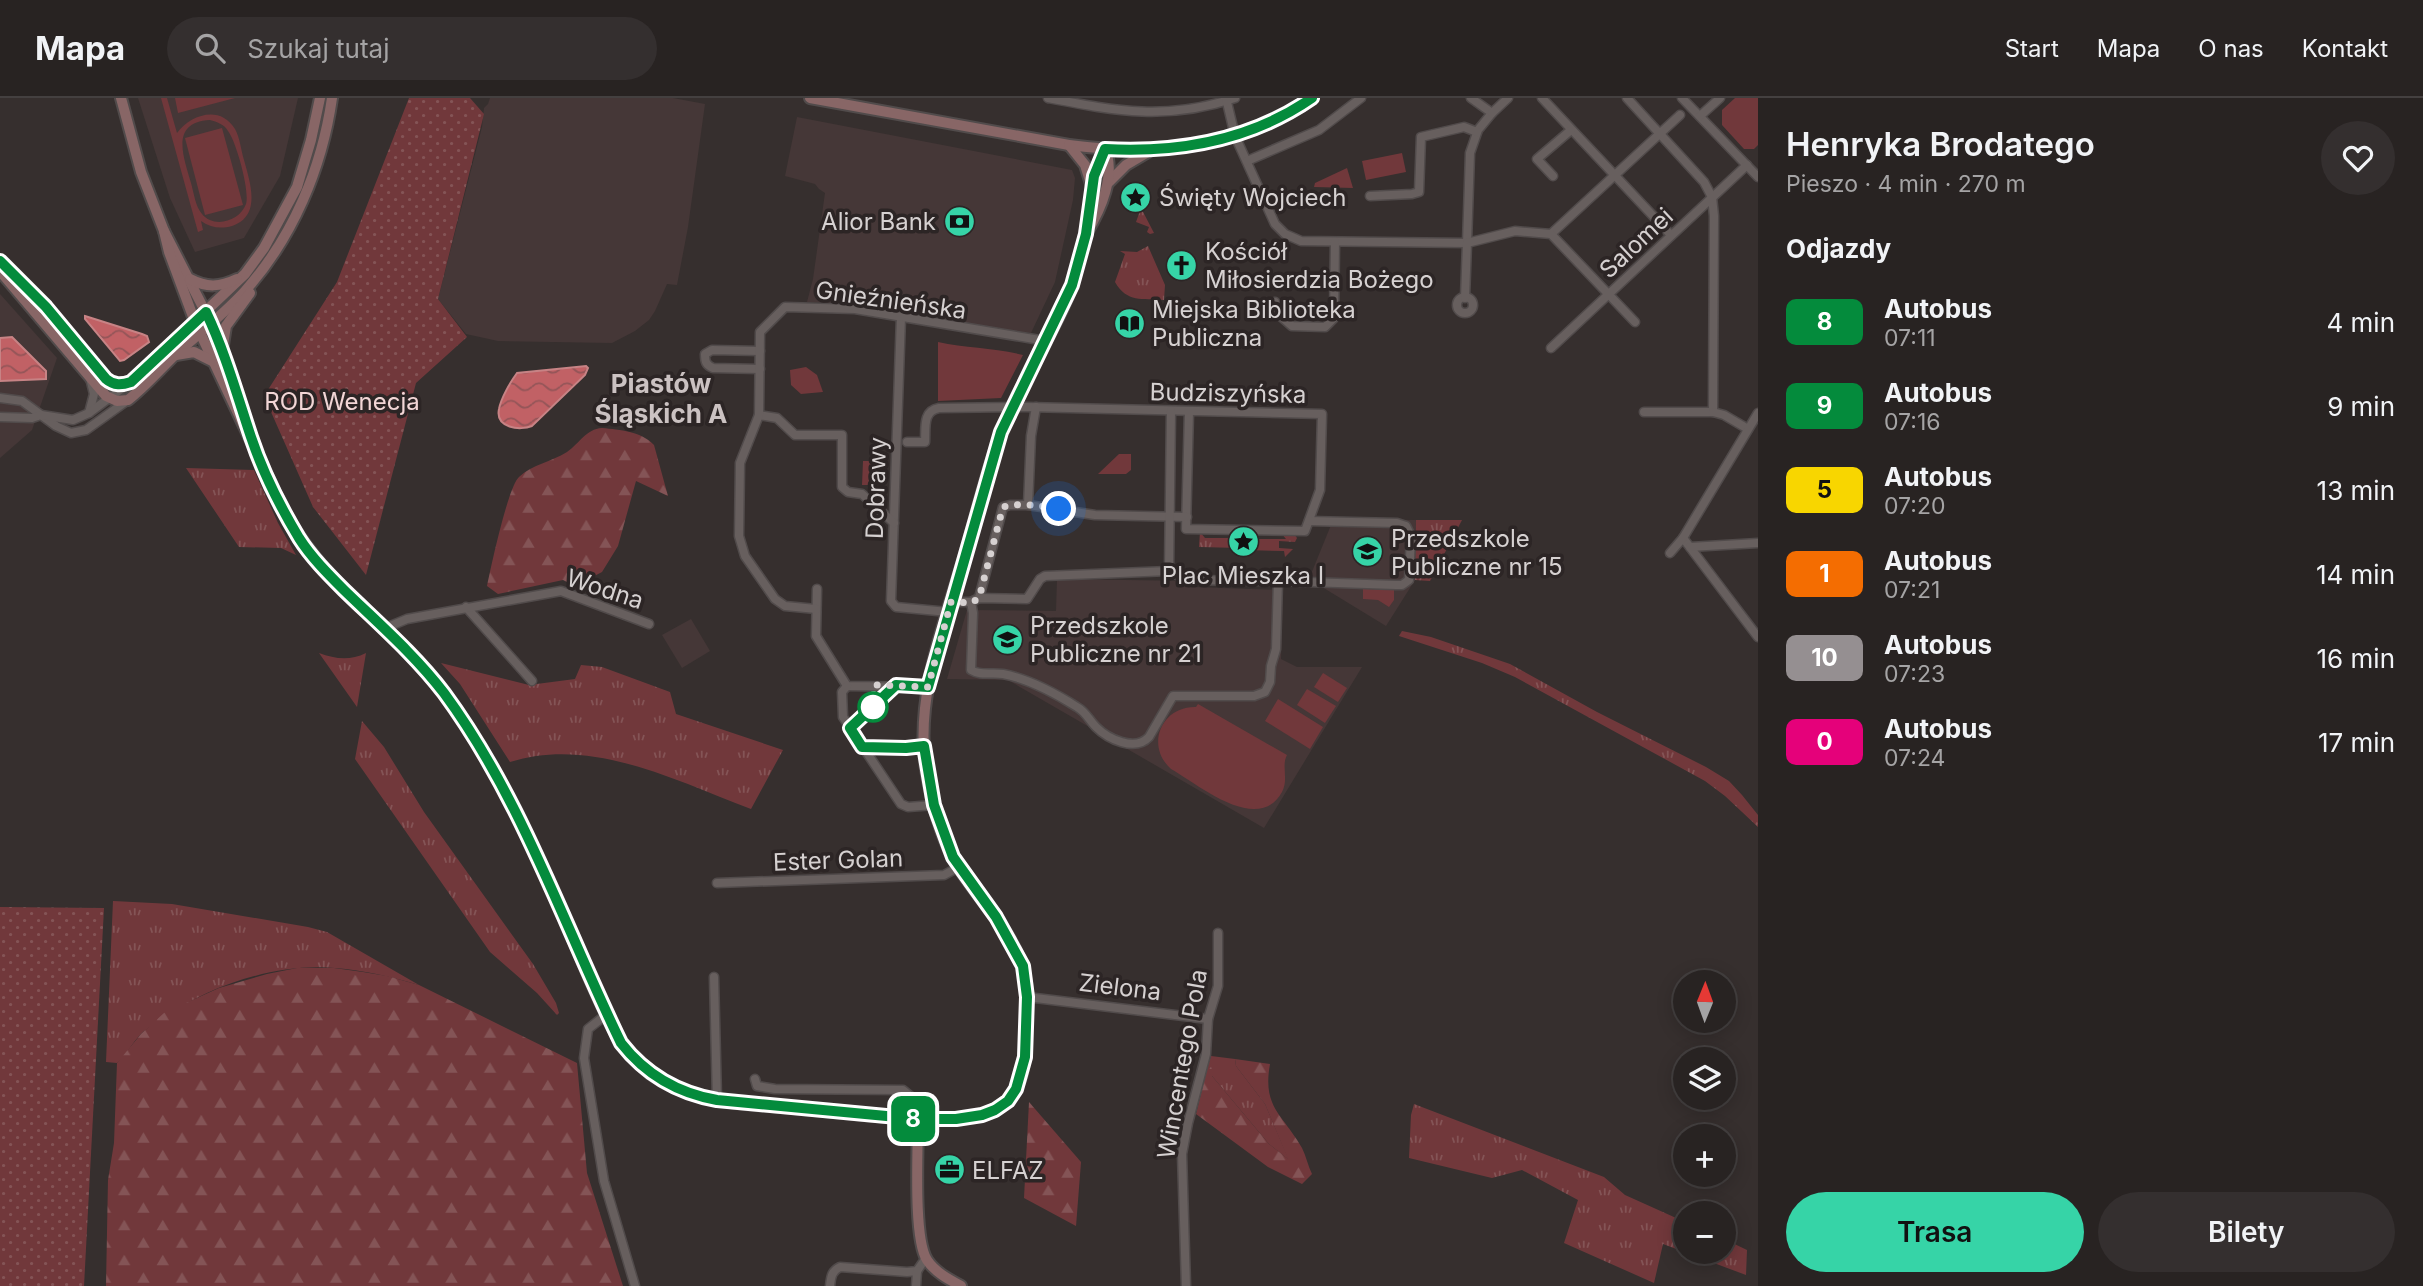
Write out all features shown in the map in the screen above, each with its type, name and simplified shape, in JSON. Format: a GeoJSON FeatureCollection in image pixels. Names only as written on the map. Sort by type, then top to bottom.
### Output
{"type":"FeatureCollection","features":[{"type":"Feature","properties":{"kind":"street"},"geometry":{"type":"LineString","coordinates":[[121,98],[141,172],[164,231],[191,279],[208,318],[252,440],[285,513],[300,540],[320,565],[427,673],[444,694],[497,778],[607,1014],[621,1043],[632,1058],[669,1086],[717,1100],[918,1119],[971,1118],[995,1110],[1008,1101],[1016,1089],[1023,1068],[1027,997],[1023,966],[1012,943],[959,867],[944,837],[934,805],[924,752],[925,704],[995,449],[1012,407],[1072,285],[1086,234],[1092,188],[1105,149]]}},
{"type":"Feature","properties":{"kind":"street"},"geometry":{"type":"LineString","coordinates":[[0,417],[32,418],[41,415],[65,421],[79,418],[112,398],[208,318],[233,304],[297,187],[320,98]]}},
{"type":"Feature","properties":{"kind":"street"},"geometry":{"type":"LineString","coordinates":[[191,279],[198,284],[214,286],[250,276],[280,243],[307,190],[321,150],[332,98]]}},
{"type":"Feature","properties":{"kind":"street"},"geometry":{"type":"LineString","coordinates":[[810,98],[1069,145],[1151,150],[1189,147],[1235,136],[1283,115],[1312,98]]}},
{"type":"Feature","properties":{"kind":"street"},"geometry":{"type":"LineString","coordinates":[[1048,98],[1149,113],[1187,109],[1229,99],[1235,136],[1275,224],[1285,234],[1301,242],[1467,243],[1515,231],[1552,234],[1635,322]]}},
{"type":"Feature","properties":{"kind":"street"},"geometry":{"type":"LineString","coordinates":[[1247,161],[1319,130],[1360,98]]}},
{"type":"Feature","properties":{"kind":"street"},"geometry":{"type":"LineString","coordinates":[[1471,98],[1492,113]]}},
{"type":"Feature","properties":{"kind":"street"},"geometry":{"type":"LineString","coordinates":[[1465,298],[1470,153],[1477,132],[1508,98]]}},
{"type":"Feature","properties":{"kind":"street"},"geometry":{"type":"LineString","coordinates":[[1542,98],[1671,236]]}},
{"type":"Feature","properties":{"kind":"street"},"geometry":{"type":"LineString","coordinates":[[1626,98],[1704,183],[1712,197],[1713,412]]}},
{"type":"Feature","properties":{"kind":"street"},"geometry":{"type":"LineString","coordinates":[[1682,98],[1758,177]]}},
{"type":"Feature","properties":{"kind":"street"},"geometry":{"type":"LineString","coordinates":[[1700,117],[1720,98]]}},
{"type":"Feature","properties":{"kind":"street"},"geometry":{"type":"LineString","coordinates":[[1552,234],[1680,116]]}},
{"type":"Feature","properties":{"kind":"street"},"geometry":{"type":"LineString","coordinates":[[1370,196],[1412,194],[1419,191],[1421,137],[1464,127],[1477,132]]}},
{"type":"Feature","properties":{"kind":"street"},"geometry":{"type":"LineString","coordinates":[[1553,176],[1537,159],[1571,130]]}},
{"type":"Feature","properties":{"kind":"street"},"geometry":{"type":"LineString","coordinates":[[1069,145],[1085,165],[1092,188]]}},
{"type":"Feature","properties":{"kind":"street"},"geometry":{"type":"LineString","coordinates":[[1086,234],[1106,186],[1110,167],[1105,149]]}},
{"type":"Feature","properties":{"kind":"street"},"geometry":{"type":"LineString","coordinates":[[1106,186],[1126,165],[1151,150]]}},
{"type":"Feature","properties":{"kind":"street","name":"Salomei"},"geometry":{"type":"LineString","coordinates":[[1551,348],[1747,165]]}},
{"type":"Feature","properties":{"kind":"street"},"geometry":{"type":"LineString","coordinates":[[164,231],[169,253],[197,328],[239,420],[252,440]]}},
{"type":"Feature","properties":{"kind":"street"},"geometry":{"type":"LineString","coordinates":[[1275,302],[1276,312],[1292,326],[1325,327],[1334,318],[1335,242]]}},
{"type":"Feature","properties":{"kind":"street"},"geometry":{"type":"LineString","coordinates":[[0,261],[46,307],[106,379],[112,398],[102,419]]}},
{"type":"Feature","properties":{"kind":"street"},"geometry":{"type":"LineString","coordinates":[[0,271],[89,376],[112,398],[128,400]]}},
{"type":"Feature","properties":{"kind":"street"},"geometry":{"type":"LineString","coordinates":[[222,352],[226,326],[247,299],[250,276]]}},
{"type":"Feature","properties":{"kind":"street","name":"Gnieźnieńska"},"geometry":{"type":"LineString","coordinates":[[816,609],[785,606],[775,599],[745,556],[739,536],[740,463],[759,415],[760,332],[785,307],[846,309],[1046,341]]}},
{"type":"Feature","properties":{"kind":"street","name":"Dobrawy"},"geometry":{"type":"LineString","coordinates":[[901,317],[891,601],[896,607],[950,607]]}},
{"type":"Feature","properties":{"kind":"street"},"geometry":{"type":"LineString","coordinates":[[0,398],[22,401],[56,426],[71,432],[86,430],[128,400],[176,355],[197,328]]}},
{"type":"Feature","properties":{"kind":"street"},"geometry":{"type":"LineString","coordinates":[[760,351],[712,350],[705,354],[705,361],[713,368],[760,369]]}},
{"type":"Feature","properties":{"kind":"street"},"geometry":{"type":"LineString","coordinates":[[176,355],[194,352],[212,361]]}},
{"type":"Feature","properties":{"kind":"street"},"geometry":{"type":"LineString","coordinates":[[89,376],[94,394],[89,413]]}},
{"type":"Feature","properties":{"kind":"street"},"geometry":{"type":"LineString","coordinates":[[106,379],[117,384],[131,382]]}},
{"type":"Feature","properties":{"kind":"street"},"geometry":{"type":"LineString","coordinates":[[1028,505],[1031,436],[1036,407]]}},
{"type":"Feature","properties":{"kind":"street","name":"Budziszyńska"},"geometry":{"type":"LineString","coordinates":[[907,442],[925,442],[927,415],[933,409],[1036,407],[1322,414],[1320,490],[1305,531],[1186,529],[1187,517]]}},
{"type":"Feature","properties":{"kind":"street"},"geometry":{"type":"LineString","coordinates":[[1169,571],[1171,411]]}},
{"type":"Feature","properties":{"kind":"street"},"geometry":{"type":"LineString","coordinates":[[1189,411],[1187,517],[1095,515],[1028,505],[1003,507],[975,600],[971,670],[1012,677],[1058,695],[1087,714],[1096,727],[1120,741],[1136,744],[1147,740],[1173,696],[1254,696],[1265,691],[1270,682],[1276,649],[1278,581]]}},
{"type":"Feature","properties":{"kind":"street"},"geometry":{"type":"LineString","coordinates":[[1644,412],[1713,412],[1724,415],[1748,429]]}},
{"type":"Feature","properties":{"kind":"street"},"geometry":{"type":"LineString","coordinates":[[1670,553],[1683,538],[1758,413]]}},
{"type":"Feature","properties":{"kind":"street"},"geometry":{"type":"LineString","coordinates":[[759,415],[776,418],[795,435],[842,435],[842,487],[848,492],[862,494],[894,523]]}},
{"type":"Feature","properties":{"kind":"street"},"geometry":{"type":"LineString","coordinates":[[950,607],[975,600],[1027,599],[1042,577],[1169,571],[1187,580],[1396,585],[1402,585],[1409,580],[1411,536],[1406,526],[1396,523],[1309,522]]}},
{"type":"Feature","properties":{"kind":"street"},"geometry":{"type":"LineString","coordinates":[[1683,538],[1758,638]]}},
{"type":"Feature","properties":{"kind":"street"},"geometry":{"type":"LineString","coordinates":[[1690,547],[1758,543]]}},
{"type":"Feature","properties":{"kind":"street"},"geometry":{"type":"LineString","coordinates":[[817,589],[816,636],[847,687]]}},
{"type":"Feature","properties":{"kind":"street","name":"Wodna"},"geometry":{"type":"LineString","coordinates":[[383,629],[407,619],[561,591],[649,624]]}},
{"type":"Feature","properties":{"kind":"street"},"geometry":{"type":"LineString","coordinates":[[466,607],[532,681]]}},
{"type":"Feature","properties":{"kind":"street"},"geometry":{"type":"LineString","coordinates":[[928,687],[847,687],[842,692],[843,717],[901,804],[908,807],[934,805]]}},
{"type":"Feature","properties":{"kind":"street","name":"Ester Golan"},"geometry":{"type":"LineString","coordinates":[[717,883],[944,875],[959,867]]}},
{"type":"Feature","properties":{"kind":"street","name":"Wincentego Pola"},"geometry":{"type":"LineString","coordinates":[[1186,1286],[1182,1154],[1206,1054],[1208,1018],[1218,986],[1219,933]]}},
{"type":"Feature","properties":{"kind":"street"},"geometry":{"type":"LineString","coordinates":[[714,977],[717,1100]]}},
{"type":"Feature","properties":{"kind":"street","name":"Zielona"},"geometry":{"type":"LineString","coordinates":[[1027,997],[1208,1018]]}},
{"type":"Feature","properties":{"kind":"street"},"geometry":{"type":"LineString","coordinates":[[607,1014],[588,1029],[584,1058],[604,1181],[635,1286]]}},
{"type":"Feature","properties":{"kind":"street"},"geometry":{"type":"LineString","coordinates":[[755,1079],[757,1086],[775,1089],[903,1090],[914,1099],[918,1119],[918,1230],[926,1258],[934,1269],[961,1286]]}},
{"type":"Feature","properties":{"kind":"street"},"geometry":{"type":"LineString","coordinates":[[916,1286],[917,1271],[926,1258]]}},
{"type":"Feature","properties":{"kind":"street"},"geometry":{"type":"LineString","coordinates":[[830,1286],[834,1270],[840,1267],[917,1271]]}},
{"type":"Feature","properties":{"kind":"shaded area"},"geometry":{"type":"Polygon","coordinates":[[[138,98],[298,98],[280,176],[244,238],[195,252],[170,198],[138,98]]]}},
{"type":"Feature","properties":{"kind":"shaded area"},"geometry":{"type":"Polygon","coordinates":[[[490,98],[673,98],[705,104],[677,285],[667,284],[649,320],[635,331],[612,343],[498,341],[466,334],[438,299],[482,127],[484,108],[490,98]]]}},
{"type":"Feature","properties":{"kind":"shaded area"},"geometry":{"type":"Polygon","coordinates":[[[797,117],[1072,170],[1075,178],[1073,200],[1055,282],[1031,333],[992,329],[852,303],[807,302],[813,279],[825,193],[815,184],[785,176],[797,117]]]}},
{"type":"Feature","properties":{"kind":"shaded area"},"geometry":{"type":"Polygon","coordinates":[[[0,294],[57,358],[32,430],[0,458],[0,294]]]}},
{"type":"Feature","properties":{"kind":"shaded area","name":"Przedszkole Publiczne nr 15"},"geometry":{"type":"Polygon","coordinates":[[[1332,519],[1416,520],[1415,580],[1386,626],[1309,579],[1332,519]]]}},
{"type":"Feature","properties":{"kind":"shaded area"},"geometry":{"type":"Polygon","coordinates":[[[1057,579],[1194,581],[1194,587],[1283,590],[1281,659],[1297,667],[1362,667],[1264,828],[1008,680],[947,679],[967,610],[1056,611],[1057,579]]]}},
{"type":"Feature","properties":{"kind":"shaded area"},"geometry":{"type":"Polygon","coordinates":[[[691,619],[710,651],[682,668],[662,635],[691,619]]]}},
{"type":"Feature","properties":{"kind":"green space"},"geometry":{"type":"Polygon","coordinates":[[[161,98],[167,98],[177,133],[197,117],[213,115],[229,121],[239,140],[251,188],[251,207],[241,221],[232,226],[220,228],[201,221],[203,230],[198,232],[161,98]],[[210,120],[197,122],[189,127],[182,143],[200,211],[207,219],[220,222],[238,215],[247,198],[242,166],[231,136],[224,127],[210,120]]]}},
{"type":"Feature","properties":{"kind":"green space"},"geometry":{"type":"Polygon","coordinates":[[[175,98],[235,98],[178,113],[175,98]]]}},
{"type":"Feature","properties":{"kind":"green space","name":"ROD Wenecja"},"geometry":{"type":"Polygon","coordinates":[[[409,98],[470,98],[484,114],[438,299],[467,337],[416,383],[366,575],[313,507],[264,396],[337,282],[409,98]]]}},
{"type":"Feature","properties":{"kind":"green space"},"geometry":{"type":"Polygon","coordinates":[[[1735,98],[1758,98],[1758,145],[1754,149],[1744,149],[1722,125],[1722,110],[1735,98]]]}},
{"type":"Feature","properties":{"kind":"green space"},"geometry":{"type":"Polygon","coordinates":[[[222,128],[243,205],[205,215],[185,138],[222,128]]]}},
{"type":"Feature","properties":{"kind":"green space"},"geometry":{"type":"Polygon","coordinates":[[[1402,153],[1406,172],[1366,180],[1362,161],[1402,153]]]}},
{"type":"Feature","properties":{"kind":"green space"},"geometry":{"type":"Polygon","coordinates":[[[1347,168],[1353,188],[1314,187],[1315,183],[1347,168]]]}},
{"type":"Feature","properties":{"kind":"green space"},"geometry":{"type":"Polygon","coordinates":[[[1126,201],[1141,208],[1154,233],[1150,234],[1147,232],[1149,227],[1136,222],[1140,211],[1124,205],[1126,201]]]}},
{"type":"Feature","properties":{"kind":"green space"},"geometry":{"type":"Polygon","coordinates":[[[1148,246],[1165,285],[1164,300],[1130,296],[1115,282],[1125,254],[1120,251],[1137,252],[1148,246]]]}},
{"type":"Feature","properties":{"kind":"green space"},"geometry":{"type":"Polygon","coordinates":[[[938,342],[1023,355],[1001,398],[938,401],[938,342]]]}},
{"type":"Feature","properties":{"kind":"green space"},"geometry":{"type":"Polygon","coordinates":[[[806,367],[817,375],[823,392],[801,394],[791,385],[790,370],[806,367]]]}},
{"type":"Feature","properties":{"kind":"green space"},"geometry":{"type":"Polygon","coordinates":[[[602,428],[637,434],[654,445],[668,496],[636,481],[618,546],[602,572],[575,586],[563,580],[498,594],[487,586],[500,528],[519,477],[567,452],[587,434],[602,428]]]}},
{"type":"Feature","properties":{"kind":"green space"},"geometry":{"type":"Polygon","coordinates":[[[1119,454],[1131,454],[1131,470],[1126,474],[1098,474],[1119,454]]]}},
{"type":"Feature","properties":{"kind":"green space"},"geometry":{"type":"Polygon","coordinates":[[[863,461],[883,461],[882,478],[879,478],[875,485],[862,485],[863,461]]]}},
{"type":"Feature","properties":{"kind":"green space"},"geometry":{"type":"Polygon","coordinates":[[[186,468],[254,470],[296,555],[281,548],[239,547],[186,468]]]}},
{"type":"Feature","properties":{"kind":"green space"},"geometry":{"type":"Polygon","coordinates":[[[1416,520],[1462,520],[1430,581],[1415,580],[1416,520]]]}},
{"type":"Feature","properties":{"kind":"green space"},"geometry":{"type":"Polygon","coordinates":[[[1200,532],[1205,538],[1240,538],[1240,548],[1199,547],[1200,532]]]}},
{"type":"Feature","properties":{"kind":"green space"},"geometry":{"type":"Polygon","coordinates":[[[1246,533],[1253,539],[1286,539],[1282,534],[1294,534],[1297,538],[1295,542],[1279,541],[1279,548],[1293,549],[1285,557],[1284,551],[1246,550],[1246,533]]]}},
{"type":"Feature","properties":{"kind":"green space"},"geometry":{"type":"Polygon","coordinates":[[[1363,589],[1394,590],[1394,600],[1389,607],[1378,600],[1363,599],[1363,589]]]}},
{"type":"Feature","properties":{"kind":"green space"},"geometry":{"type":"Polygon","coordinates":[[[1402,631],[1431,637],[1510,664],[1706,767],[1729,781],[1742,795],[1758,815],[1758,827],[1705,781],[1515,677],[1482,663],[1399,636],[1402,631]]]}},
{"type":"Feature","properties":{"kind":"green space"},"geometry":{"type":"Polygon","coordinates":[[[319,653],[342,658],[366,653],[357,707],[319,653]]]}},
{"type":"Feature","properties":{"kind":"green space"},"geometry":{"type":"Polygon","coordinates":[[[441,663],[529,685],[575,679],[581,665],[602,667],[670,692],[676,714],[783,750],[751,809],[663,775],[603,758],[572,754],[541,755],[510,762],[460,684],[441,663]]]}},
{"type":"Feature","properties":{"kind":"green space"},"geometry":{"type":"Polygon","coordinates":[[[1323,673],[1347,688],[1338,702],[1314,687],[1323,673]]]}},
{"type":"Feature","properties":{"kind":"green space"},"geometry":{"type":"Polygon","coordinates":[[[1307,689],[1336,706],[1325,723],[1297,705],[1307,689]]]}},
{"type":"Feature","properties":{"kind":"green space"},"geometry":{"type":"Polygon","coordinates":[[[1278,699],[1323,727],[1310,749],[1265,721],[1278,699]]]}},
{"type":"Feature","properties":{"kind":"green space"},"geometry":{"type":"Polygon","coordinates":[[[1198,704],[1287,755],[1284,787],[1271,804],[1258,809],[1228,803],[1171,769],[1163,760],[1158,739],[1166,720],[1184,708],[1196,707],[1198,704]]]}},
{"type":"Feature","properties":{"kind":"green space"},"geometry":{"type":"Polygon","coordinates":[[[362,721],[384,747],[424,812],[533,964],[556,1003],[559,1013],[557,1015],[537,993],[490,952],[355,759],[362,721]]]}},
{"type":"Feature","properties":{"kind":"green space"},"geometry":{"type":"Polygon","coordinates":[[[113,901],[172,904],[327,932],[419,985],[378,974],[335,968],[313,967],[267,973],[223,986],[182,1006],[143,1032],[117,1063],[106,1062],[113,901]]]}},
{"type":"Feature","properties":{"kind":"green space"},"geometry":{"type":"Polygon","coordinates":[[[0,907],[104,908],[84,1286],[0,1286],[0,907]]]}},
{"type":"Feature","properties":{"kind":"green space"},"geometry":{"type":"Polygon","coordinates":[[[297,968],[334,968],[363,972],[419,985],[577,1063],[587,1173],[623,1286],[106,1286],[108,1180],[114,1143],[117,1063],[141,1034],[164,1013],[219,988],[297,968]]]}},
{"type":"Feature","properties":{"kind":"green space"},"geometry":{"type":"Polygon","coordinates":[[[1211,1056],[1235,1059],[1236,1066],[1265,1104],[1289,1160],[1269,1144],[1212,1076],[1212,1070],[1207,1069],[1211,1056]]]}},
{"type":"Feature","properties":{"kind":"green space"},"geometry":{"type":"Polygon","coordinates":[[[1235,1059],[1270,1064],[1268,1079],[1272,1101],[1302,1148],[1312,1174],[1302,1184],[1268,1167],[1196,1114],[1207,1069],[1212,1069],[1212,1076],[1269,1144],[1288,1159],[1265,1104],[1236,1066],[1235,1059]]]}},
{"type":"Feature","properties":{"kind":"green space"},"geometry":{"type":"Polygon","coordinates":[[[1029,1102],[1081,1162],[1076,1226],[1024,1198],[1029,1102]]]}},
{"type":"Feature","properties":{"kind":"green space"},"geometry":{"type":"Polygon","coordinates":[[[1414,1104],[1604,1177],[1625,1195],[1673,1217],[1673,1248],[1663,1244],[1654,1283],[1564,1243],[1578,1200],[1522,1170],[1492,1178],[1409,1158],[1414,1104]]]}},
{"type":"Feature","properties":{"kind":"green space"},"geometry":{"type":"Polygon","coordinates":[[[1736,1245],[1747,1250],[1746,1275],[1717,1264],[1736,1264],[1736,1245]]]}},
{"type":"Feature","properties":{"kind":"water"},"geometry":{"type":"Polygon","coordinates":[[[85,316],[147,336],[149,342],[120,361],[85,316]]]}},
{"type":"Feature","properties":{"kind":"water"},"geometry":{"type":"Polygon","coordinates":[[[12,337],[46,371],[46,379],[0,381],[0,338],[12,337]]]}},
{"type":"Feature","properties":{"kind":"water"},"geometry":{"type":"Polygon","coordinates":[[[586,366],[588,368],[585,375],[532,426],[515,428],[501,420],[500,405],[517,373],[586,366]]]}},
{"type":"Feature","properties":{"kind":"bus line","name":"8"},"geometry":{"type":"LineString","coordinates":[[0,261],[46,307],[106,379],[114,384],[131,382],[206,312],[252,440],[300,540],[320,565],[427,673],[462,720],[497,778],[531,846],[621,1043],[632,1058],[650,1074],[689,1094],[717,1100],[918,1119],[971,1118],[995,1110],[1008,1101],[1021,1076],[1025,1057],[1027,997],[1023,966],[996,917],[953,857],[934,805],[924,746],[862,747],[850,728],[896,685],[928,687],[1001,432],[1072,285],[1086,234],[1094,176],[1105,149],[1151,150],[1200,145],[1235,136],[1259,126],[1312,98]]}},
{"type":"Feature","properties":{"kind":"place","name":"Święty Wojciech"},"geometry":{"type":"Point","coordinates":[1136,197]}},
{"type":"Feature","properties":{"kind":"place","name":"Alior Bank"},"geometry":{"type":"Point","coordinates":[959,221]}},
{"type":"Feature","properties":{"kind":"place","name":"Kościół Miłosierdzia Bożego"},"geometry":{"type":"Point","coordinates":[1182,265]}},
{"type":"Feature","properties":{"kind":"place","name":"Miejska Biblioteka Publiczna"},"geometry":{"type":"Point","coordinates":[1129,323]}},
{"type":"Feature","properties":{"kind":"place","name":"Plac Mieszka I"},"geometry":{"type":"Point","coordinates":[1243,541]}},
{"type":"Feature","properties":{"kind":"place","name":"Przedszkole Publiczne nr 15"},"geometry":{"type":"Point","coordinates":[1368,552]}},
{"type":"Feature","properties":{"kind":"place","name":"Przedszkole Publiczne nr 21"},"geometry":{"type":"Point","coordinates":[1007,639]}},
{"type":"Feature","properties":{"kind":"place","name":"ELFAZ"},"geometry":{"type":"Point","coordinates":[949,1170]}},
{"type":"Feature","properties":{"kind":"district","name":"Piastów Śląskich A"},"geometry":{"type":"Point","coordinates":[661,398]}},
{"type":"Feature","properties":{"kind":"route"},"geometry":{"type":"LineString","coordinates":[[873,707],[874,685],[928,687],[951,602],[971,603],[979,598],[1003,507],[1039,506],[1059,509]]}}]}
